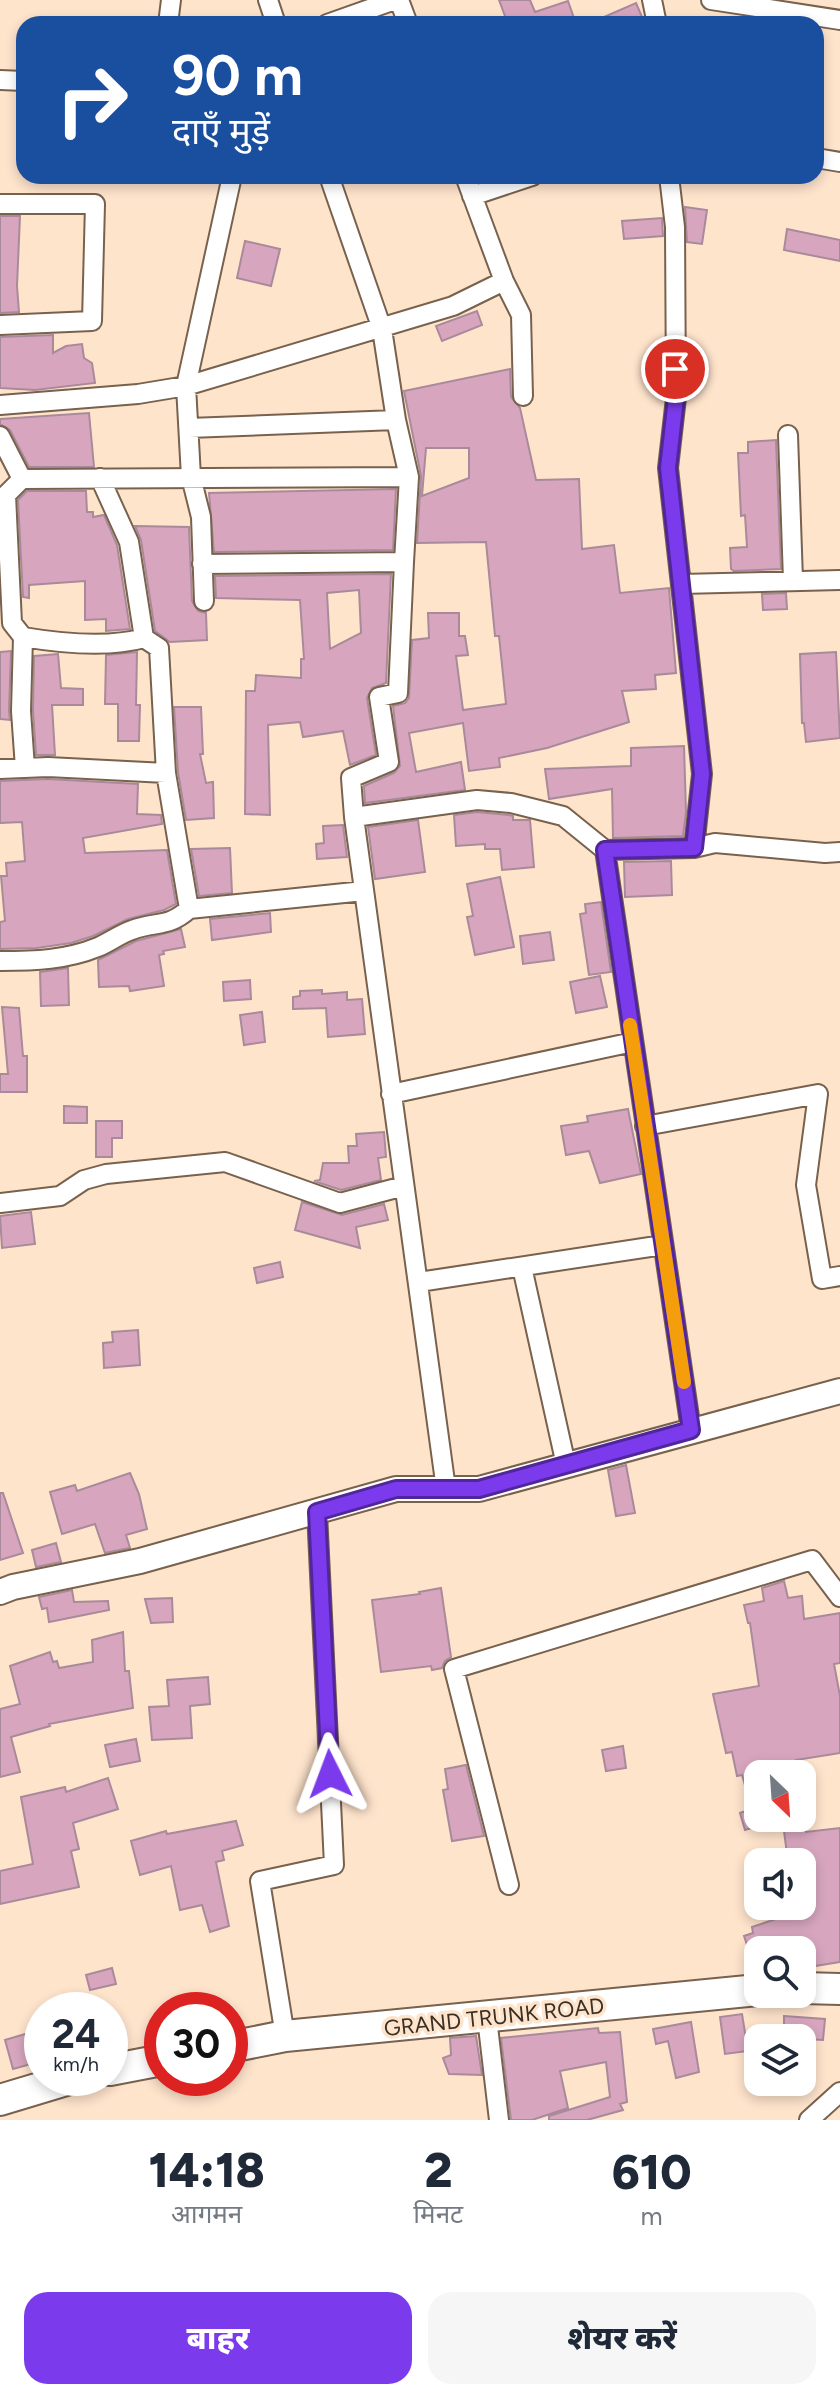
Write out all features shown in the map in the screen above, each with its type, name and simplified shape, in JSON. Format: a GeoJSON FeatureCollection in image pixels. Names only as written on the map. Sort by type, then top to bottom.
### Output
{"type":"FeatureCollection","features":[{"type":"Feature","properties":{"kind":"main road"},"geometry":{"type":"LineString","coordinates":[[816,1988],[840,1989]]}},
{"type":"Feature","properties":{"kind":"main road","name":"GRAND TRUNK ROAD"},"geometry":{"type":"LineString","coordinates":[[248,2043],[285,2036],[744,1991]]}},
{"type":"Feature","properties":{"kind":"main road"},"geometry":{"type":"LineString","coordinates":[[0,2100],[24,2093]]}},
{"type":"Feature","properties":{"kind":"street"},"geometry":{"type":"LineString","coordinates":[[350,16],[397,0]]}},
{"type":"Feature","properties":{"kind":"street"},"geometry":{"type":"LineString","coordinates":[[711,0],[814,16]]}},
{"type":"Feature","properties":{"kind":"street"},"geometry":{"type":"LineString","coordinates":[[204,601],[201,517],[191,477],[186,386],[230,184]]}},
{"type":"Feature","properties":{"kind":"street"},"geometry":{"type":"LineString","coordinates":[[332,184],[382,329],[396,420],[409,477],[398,693],[379,697],[389,762],[351,778],[446,1489]]}},
{"type":"Feature","properties":{"kind":"street"},"geometry":{"type":"LineString","coordinates":[[468,184],[504,281],[521,315],[523,396]]}},
{"type":"Feature","properties":{"kind":"street"},"geometry":{"type":"LineString","coordinates":[[472,196],[508,184]]}},
{"type":"Feature","properties":{"kind":"street"},"geometry":{"type":"LineString","coordinates":[[670,184],[675,227],[676,398],[668,468],[702,774],[694,848]]}},
{"type":"Feature","properties":{"kind":"street"},"geometry":{"type":"LineString","coordinates":[[0,204],[95,204],[92,321],[0,325]]}},
{"type":"Feature","properties":{"kind":"street"},"geometry":{"type":"LineString","coordinates":[[0,405],[138,394],[186,386],[453,306],[504,281]]}},
{"type":"Feature","properties":{"kind":"street"},"geometry":{"type":"LineString","coordinates":[[189,428],[396,420]]}},
{"type":"Feature","properties":{"kind":"street"},"geometry":{"type":"LineString","coordinates":[[788,435],[793,580]]}},
{"type":"Feature","properties":{"kind":"street"},"geometry":{"type":"LineString","coordinates":[[0,436],[22,479]]}},
{"type":"Feature","properties":{"kind":"street"},"geometry":{"type":"LineString","coordinates":[[25,768],[21,711],[23,637],[12,623],[6,495],[22,479],[409,477]]}},
{"type":"Feature","properties":{"kind":"street"},"geometry":{"type":"LineString","coordinates":[[100,478],[129,542],[144,638]]}},
{"type":"Feature","properties":{"kind":"street"},"geometry":{"type":"LineString","coordinates":[[202,564],[404,562]]}},
{"type":"Feature","properties":{"kind":"street"},"geometry":{"type":"LineString","coordinates":[[681,584],[840,580]]}},
{"type":"Feature","properties":{"kind":"street"},"geometry":{"type":"LineString","coordinates":[[23,637],[57,642],[144,638],[159,648],[166,773],[189,909]]}},
{"type":"Feature","properties":{"kind":"street"},"geometry":{"type":"LineString","coordinates":[[0,769],[48,767],[166,773]]}},
{"type":"Feature","properties":{"kind":"street"},"geometry":{"type":"LineString","coordinates":[[354,817],[477,800],[511,803],[563,816],[605,850],[694,848],[715,843],[840,852]]}},
{"type":"Feature","properties":{"kind":"street"},"geometry":{"type":"LineString","coordinates":[[605,850],[691,1430]]}},
{"type":"Feature","properties":{"kind":"street"},"geometry":{"type":"LineString","coordinates":[[0,961],[52,961],[68,957],[99,947],[132,930],[176,920],[189,909],[364,891]]}},
{"type":"Feature","properties":{"kind":"street"},"geometry":{"type":"LineString","coordinates":[[391,1094],[633,1042]]}},
{"type":"Feature","properties":{"kind":"street"},"geometry":{"type":"LineString","coordinates":[[645,1126],[818,1094],[806,1185],[822,1279],[840,1276]]}},
{"type":"Feature","properties":{"kind":"street"},"geometry":{"type":"LineString","coordinates":[[0,1203],[60,1196],[84,1180],[106,1174],[225,1162],[340,1203],[404,1186]]}},
{"type":"Feature","properties":{"kind":"street"},"geometry":{"type":"LineString","coordinates":[[419,1282],[663,1245]]}},
{"type":"Feature","properties":{"kind":"street"},"geometry":{"type":"LineString","coordinates":[[522,1267],[566,1465]]}},
{"type":"Feature","properties":{"kind":"street"},"geometry":{"type":"LineString","coordinates":[[0,1592],[140,1561],[396,1489],[479,1489],[840,1391]]}},
{"type":"Feature","properties":{"kind":"street"},"geometry":{"type":"LineString","coordinates":[[285,2036],[260,1881],[334,1865],[317,1512]]}},
{"type":"Feature","properties":{"kind":"street"},"geometry":{"type":"LineString","coordinates":[[509,1885],[454,1669],[812,1560],[840,1597]]}},
{"type":"Feature","properties":{"kind":"street"},"geometry":{"type":"LineString","coordinates":[[487,2018],[499,2120]]}},
{"type":"Feature","properties":{"kind":"street"},"geometry":{"type":"LineString","coordinates":[[809,2120],[840,2092]]}},
{"type":"Feature","properties":{"kind":"building"},"geometry":{"type":"Polygon","coordinates":[[[499,0],[530,0],[535,12],[568,1],[573,16],[505,16],[499,0]]]}},
{"type":"Feature","properties":{"kind":"building"},"geometry":{"type":"Polygon","coordinates":[[[636,3],[642,16],[606,16],[636,3]]]}},
{"type":"Feature","properties":{"kind":"building"},"geometry":{"type":"Polygon","coordinates":[[[685,207],[707,210],[702,244],[687,242],[685,207]]]}},
{"type":"Feature","properties":{"kind":"building"},"geometry":{"type":"Polygon","coordinates":[[[0,216],[20,216],[19,312],[0,313],[0,216]]]}},
{"type":"Feature","properties":{"kind":"building"},"geometry":{"type":"Polygon","coordinates":[[[662,218],[663,236],[624,239],[622,221],[662,218]]]}},
{"type":"Feature","properties":{"kind":"building"},"geometry":{"type":"Polygon","coordinates":[[[787,229],[840,240],[840,261],[784,250],[787,229]]]}},
{"type":"Feature","properties":{"kind":"building"},"geometry":{"type":"Polygon","coordinates":[[[245,241],[280,249],[271,286],[237,278],[245,241]]]}},
{"type":"Feature","properties":{"kind":"building"},"geometry":{"type":"Polygon","coordinates":[[[477,311],[482,325],[442,341],[436,326],[477,311]]]}},
{"type":"Feature","properties":{"kind":"building"},"geometry":{"type":"Polygon","coordinates":[[[53,335],[53,353],[66,346],[82,344],[84,358],[92,363],[95,383],[35,390],[0,388],[0,337],[53,335]]]}},
{"type":"Feature","properties":{"kind":"building"},"geometry":{"type":"Polygon","coordinates":[[[510,369],[511,397],[520,408],[536,480],[579,479],[582,549],[614,545],[620,593],[669,588],[676,673],[655,675],[656,689],[622,691],[629,722],[547,748],[499,758],[500,767],[469,771],[463,723],[409,733],[416,772],[461,762],[465,790],[365,803],[364,786],[394,773],[400,766],[393,706],[405,703],[409,698],[412,640],[429,638],[428,613],[459,613],[459,636],[465,636],[468,655],[456,656],[463,710],[506,704],[499,636],[495,636],[486,542],[417,543],[421,476],[404,391],[510,369]],[[426,448],[422,496],[469,478],[469,448],[426,448]]]}},
{"type":"Feature","properties":{"kind":"building"},"geometry":{"type":"Polygon","coordinates":[[[89,413],[94,467],[29,467],[10,430],[0,424],[0,419],[89,413]]]}},
{"type":"Feature","properties":{"kind":"building"},"geometry":{"type":"Polygon","coordinates":[[[776,440],[781,569],[734,571],[731,569],[730,548],[747,547],[745,515],[741,516],[738,453],[748,453],[748,442],[776,440]]]}},
{"type":"Feature","properties":{"kind":"building"},"geometry":{"type":"Polygon","coordinates":[[[396,489],[393,550],[214,552],[209,493],[396,489]]]}},
{"type":"Feature","properties":{"kind":"building"},"geometry":{"type":"Polygon","coordinates":[[[27,491],[86,491],[87,512],[93,512],[93,517],[104,515],[117,545],[130,629],[106,631],[106,619],[85,620],[85,581],[29,585],[29,598],[23,597],[18,500],[27,491]]]}},
{"type":"Feature","properties":{"kind":"building"},"geometry":{"type":"Polygon","coordinates":[[[135,526],[189,527],[192,601],[198,611],[206,613],[207,640],[170,642],[155,631],[141,540],[135,526]]]}},
{"type":"Feature","properties":{"kind":"building"},"geometry":{"type":"Polygon","coordinates":[[[391,574],[386,683],[372,688],[367,698],[376,755],[350,765],[343,731],[303,737],[300,722],[268,725],[270,815],[245,814],[246,691],[255,691],[256,675],[301,678],[301,659],[304,659],[300,600],[216,598],[215,576],[391,574]],[[359,590],[327,593],[330,649],[361,633],[359,590]]]}},
{"type":"Feature","properties":{"kind":"building"},"geometry":{"type":"Polygon","coordinates":[[[786,593],[787,609],[763,610],[762,594],[786,593]]]}},
{"type":"Feature","properties":{"kind":"building"},"geometry":{"type":"Polygon","coordinates":[[[11,651],[10,720],[0,719],[0,652],[11,651]]]}},
{"type":"Feature","properties":{"kind":"building"},"geometry":{"type":"Polygon","coordinates":[[[137,652],[139,741],[118,741],[118,704],[105,704],[106,655],[137,652]]]}},
{"type":"Feature","properties":{"kind":"building"},"geometry":{"type":"Polygon","coordinates":[[[836,652],[840,738],[806,742],[802,723],[800,654],[836,652]]]}},
{"type":"Feature","properties":{"kind":"building"},"geometry":{"type":"Polygon","coordinates":[[[58,654],[61,688],[83,689],[83,705],[52,705],[55,755],[36,755],[34,656],[58,654]]]}},
{"type":"Feature","properties":{"kind":"building"},"geometry":{"type":"Polygon","coordinates":[[[174,707],[201,707],[203,754],[200,754],[206,783],[213,782],[214,818],[186,820],[178,772],[174,707]]]}},
{"type":"Feature","properties":{"kind":"building"},"geometry":{"type":"Polygon","coordinates":[[[684,746],[686,812],[683,836],[613,838],[612,789],[549,799],[545,769],[631,766],[631,748],[684,746]]]}},
{"type":"Feature","properties":{"kind":"building"},"geometry":{"type":"Polygon","coordinates":[[[48,779],[138,784],[137,814],[161,815],[162,824],[83,838],[85,853],[167,850],[176,904],[128,919],[71,943],[0,949],[0,922],[5,921],[1,876],[7,876],[6,863],[25,861],[22,822],[0,823],[0,781],[48,779]]]}},
{"type":"Feature","properties":{"kind":"building"},"geometry":{"type":"Polygon","coordinates":[[[477,812],[509,815],[513,816],[513,820],[530,820],[534,867],[502,870],[500,849],[485,849],[485,844],[456,846],[454,815],[477,812]]]}},
{"type":"Feature","properties":{"kind":"building"},"geometry":{"type":"Polygon","coordinates":[[[418,820],[425,872],[375,879],[368,827],[418,820]]]}},
{"type":"Feature","properties":{"kind":"building"},"geometry":{"type":"Polygon","coordinates":[[[343,825],[347,857],[317,859],[316,844],[324,843],[323,826],[343,825]]]}},
{"type":"Feature","properties":{"kind":"building"},"geometry":{"type":"Polygon","coordinates":[[[230,848],[232,893],[199,896],[191,849],[230,848]]]}},
{"type":"Feature","properties":{"kind":"building"},"geometry":{"type":"Polygon","coordinates":[[[671,861],[672,895],[625,897],[624,862],[671,861]]]}},
{"type":"Feature","properties":{"kind":"building"},"geometry":{"type":"Polygon","coordinates":[[[500,877],[514,947],[475,955],[467,917],[473,916],[467,884],[500,877]]]}},
{"type":"Feature","properties":{"kind":"building"},"geometry":{"type":"Polygon","coordinates":[[[601,902],[611,972],[589,975],[580,914],[586,913],[585,904],[601,902]]]}},
{"type":"Feature","properties":{"kind":"building"},"geometry":{"type":"Polygon","coordinates":[[[270,913],[271,932],[212,940],[210,919],[270,913]]]}},
{"type":"Feature","properties":{"kind":"building"},"geometry":{"type":"Polygon","coordinates":[[[181,929],[185,947],[163,951],[164,954],[159,955],[164,986],[130,991],[129,986],[99,987],[98,960],[136,941],[181,929]]]}},
{"type":"Feature","properties":{"kind":"building"},"geometry":{"type":"Polygon","coordinates":[[[550,932],[554,960],[523,964],[520,936],[550,932]]]}},
{"type":"Feature","properties":{"kind":"building"},"geometry":{"type":"Polygon","coordinates":[[[68,968],[69,1005],[41,1006],[40,972],[68,968]]]}},
{"type":"Feature","properties":{"kind":"building"},"geometry":{"type":"Polygon","coordinates":[[[600,976],[607,1007],[576,1013],[570,982],[600,976]]]}},
{"type":"Feature","properties":{"kind":"building"},"geometry":{"type":"Polygon","coordinates":[[[250,980],[251,999],[224,1001],[223,982],[250,980]]]}},
{"type":"Feature","properties":{"kind":"building"},"geometry":{"type":"Polygon","coordinates":[[[322,990],[322,994],[347,992],[347,1000],[362,999],[365,1034],[328,1037],[326,1008],[293,1009],[293,997],[300,996],[300,991],[322,990]]]}},
{"type":"Feature","properties":{"kind":"building"},"geometry":{"type":"Polygon","coordinates":[[[2,1007],[19,1008],[23,1056],[27,1056],[27,1092],[0,1092],[0,1074],[8,1074],[2,1007]]]}},
{"type":"Feature","properties":{"kind":"building"},"geometry":{"type":"Polygon","coordinates":[[[262,1012],[265,1042],[244,1045],[240,1015],[262,1012]]]}},
{"type":"Feature","properties":{"kind":"building"},"geometry":{"type":"Polygon","coordinates":[[[64,1106],[87,1107],[87,1123],[64,1123],[64,1106]]]}},
{"type":"Feature","properties":{"kind":"building"},"geometry":{"type":"Polygon","coordinates":[[[628,1109],[641,1174],[600,1183],[589,1151],[566,1155],[561,1126],[588,1122],[587,1116],[628,1109]]]}},
{"type":"Feature","properties":{"kind":"building"},"geometry":{"type":"Polygon","coordinates":[[[96,1121],[122,1121],[122,1138],[112,1138],[112,1157],[96,1157],[96,1121]]]}},
{"type":"Feature","properties":{"kind":"building"},"geometry":{"type":"Polygon","coordinates":[[[384,1132],[386,1157],[378,1158],[381,1180],[341,1190],[314,1181],[320,1180],[323,1163],[349,1163],[348,1146],[357,1146],[356,1134],[384,1132]]]}},
{"type":"Feature","properties":{"kind":"building"},"geometry":{"type":"Polygon","coordinates":[[[302,1202],[342,1215],[384,1204],[388,1220],[356,1227],[360,1248],[295,1230],[302,1202]]]}},
{"type":"Feature","properties":{"kind":"building"},"geometry":{"type":"Polygon","coordinates":[[[31,1212],[35,1244],[2,1248],[0,1216],[31,1212]]]}},
{"type":"Feature","properties":{"kind":"building"},"geometry":{"type":"Polygon","coordinates":[[[280,1262],[283,1277],[257,1283],[254,1268],[280,1262]]]}},
{"type":"Feature","properties":{"kind":"building"},"geometry":{"type":"Polygon","coordinates":[[[138,1330],[140,1365],[104,1368],[103,1343],[113,1342],[112,1332],[138,1330]]]}},
{"type":"Feature","properties":{"kind":"building"},"geometry":{"type":"Polygon","coordinates":[[[626,1465],[635,1513],[616,1516],[608,1470],[626,1465]]]}},
{"type":"Feature","properties":{"kind":"building"},"geometry":{"type":"Polygon","coordinates":[[[130,1473],[139,1494],[147,1529],[126,1535],[130,1548],[105,1553],[95,1524],[62,1534],[50,1492],[75,1485],[77,1491],[130,1473]]]}},
{"type":"Feature","properties":{"kind":"building"},"geometry":{"type":"Polygon","coordinates":[[[0,1493],[3,1493],[23,1553],[0,1560],[0,1493]]]}},
{"type":"Feature","properties":{"kind":"building"},"geometry":{"type":"Polygon","coordinates":[[[56,1543],[61,1562],[36,1567],[32,1550],[56,1543]]]}},
{"type":"Feature","properties":{"kind":"building"},"geometry":{"type":"Polygon","coordinates":[[[784,1581],[788,1598],[802,1596],[804,1619],[840,1613],[840,1663],[834,1664],[840,1696],[840,1753],[796,1760],[744,1760],[744,1782],[742,1775],[737,1776],[732,1752],[726,1753],[713,1694],[759,1686],[750,1623],[744,1605],[764,1601],[762,1588],[784,1581]]]}},
{"type":"Feature","properties":{"kind":"building"},"geometry":{"type":"Polygon","coordinates":[[[441,1588],[451,1657],[442,1668],[432,1670],[431,1666],[381,1672],[372,1600],[441,1588]]]}},
{"type":"Feature","properties":{"kind":"building"},"geometry":{"type":"Polygon","coordinates":[[[72,1590],[74,1602],[108,1601],[109,1610],[49,1622],[47,1608],[42,1609],[39,1597],[72,1590]]]}},
{"type":"Feature","properties":{"kind":"building"},"geometry":{"type":"Polygon","coordinates":[[[172,1598],[173,1622],[151,1623],[145,1599],[172,1598]]]}},
{"type":"Feature","properties":{"kind":"building"},"geometry":{"type":"Polygon","coordinates":[[[123,1632],[125,1671],[129,1671],[133,1708],[49,1724],[11,1737],[20,1772],[0,1777],[0,1709],[20,1704],[10,1666],[50,1652],[59,1668],[93,1662],[92,1640],[123,1632]]]}},
{"type":"Feature","properties":{"kind":"building"},"geometry":{"type":"Polygon","coordinates":[[[208,1677],[210,1704],[190,1706],[192,1738],[152,1740],[149,1707],[169,1706],[167,1680],[208,1677]]]}},
{"type":"Feature","properties":{"kind":"building"},"geometry":{"type":"Polygon","coordinates":[[[136,1739],[140,1761],[110,1767],[105,1745],[136,1739]]]}},
{"type":"Feature","properties":{"kind":"building"},"geometry":{"type":"Polygon","coordinates":[[[623,1746],[626,1768],[606,1771],[602,1750],[623,1746]]]}},
{"type":"Feature","properties":{"kind":"building"},"geometry":{"type":"Polygon","coordinates":[[[466,1765],[484,1836],[452,1841],[443,1790],[448,1789],[445,1769],[466,1765]]]}},
{"type":"Feature","properties":{"kind":"building"},"geometry":{"type":"Polygon","coordinates":[[[108,1778],[118,1809],[73,1823],[79,1849],[71,1851],[79,1887],[0,1904],[0,1871],[33,1864],[21,1797],[65,1787],[66,1792],[108,1778]]]}},
{"type":"Feature","properties":{"kind":"building"},"geometry":{"type":"Polygon","coordinates":[[[236,1821],[243,1845],[222,1851],[224,1860],[216,1862],[229,1926],[210,1932],[202,1905],[180,1910],[171,1866],[140,1875],[131,1841],[166,1831],[167,1834],[236,1821]]]}},
{"type":"Feature","properties":{"kind":"building"},"geometry":{"type":"Polygon","coordinates":[[[840,1828],[840,1962],[816,1966],[816,1936],[744,1936],[753,1933],[752,1927],[773,1920],[816,1920],[816,1848],[786,1848],[784,1832],[840,1828]]]}},
{"type":"Feature","properties":{"kind":"building"},"geometry":{"type":"Polygon","coordinates":[[[112,1968],[116,1984],[90,1990],[86,1975],[112,1968]]]}},
{"type":"Feature","properties":{"kind":"building"},"geometry":{"type":"Polygon","coordinates":[[[742,2014],[744,2052],[725,2054],[720,2017],[742,2014]]]}},
{"type":"Feature","properties":{"kind":"building"},"geometry":{"type":"Polygon","coordinates":[[[784,2016],[825,2019],[823,2040],[816,2040],[816,2024],[784,2024],[784,2016]]]}},
{"type":"Feature","properties":{"kind":"building"},"geometry":{"type":"Polygon","coordinates":[[[691,2022],[699,2072],[676,2078],[668,2041],[656,2044],[653,2029],[691,2022]]]}},
{"type":"Feature","properties":{"kind":"building"},"geometry":{"type":"Polygon","coordinates":[[[598,2028],[599,2033],[620,2032],[627,2102],[620,2104],[623,2110],[587,2120],[549,2120],[549,2116],[610,2097],[606,2062],[560,2071],[568,2108],[532,2120],[511,2120],[501,2038],[598,2028]]]}},
{"type":"Feature","properties":{"kind":"building"},"geometry":{"type":"Polygon","coordinates":[[[24,2034],[24,2066],[13,2069],[5,2040],[24,2034]]]}},
{"type":"Feature","properties":{"kind":"building"},"geometry":{"type":"Polygon","coordinates":[[[476,2036],[482,2075],[449,2074],[443,2058],[451,2055],[450,2038],[476,2036]]]}},
{"type":"Feature","properties":{"kind":"slow traffic"},"geometry":{"type":"LineString","coordinates":[[630,1025],[684,1382]]}},
{"type":"Feature","properties":{"kind":"route"},"geometry":{"type":"LineString","coordinates":[[330,1774],[317,1512],[396,1489],[479,1489],[691,1430],[605,850],[694,848],[702,774],[668,468],[676,398],[675,369]]}}]}
